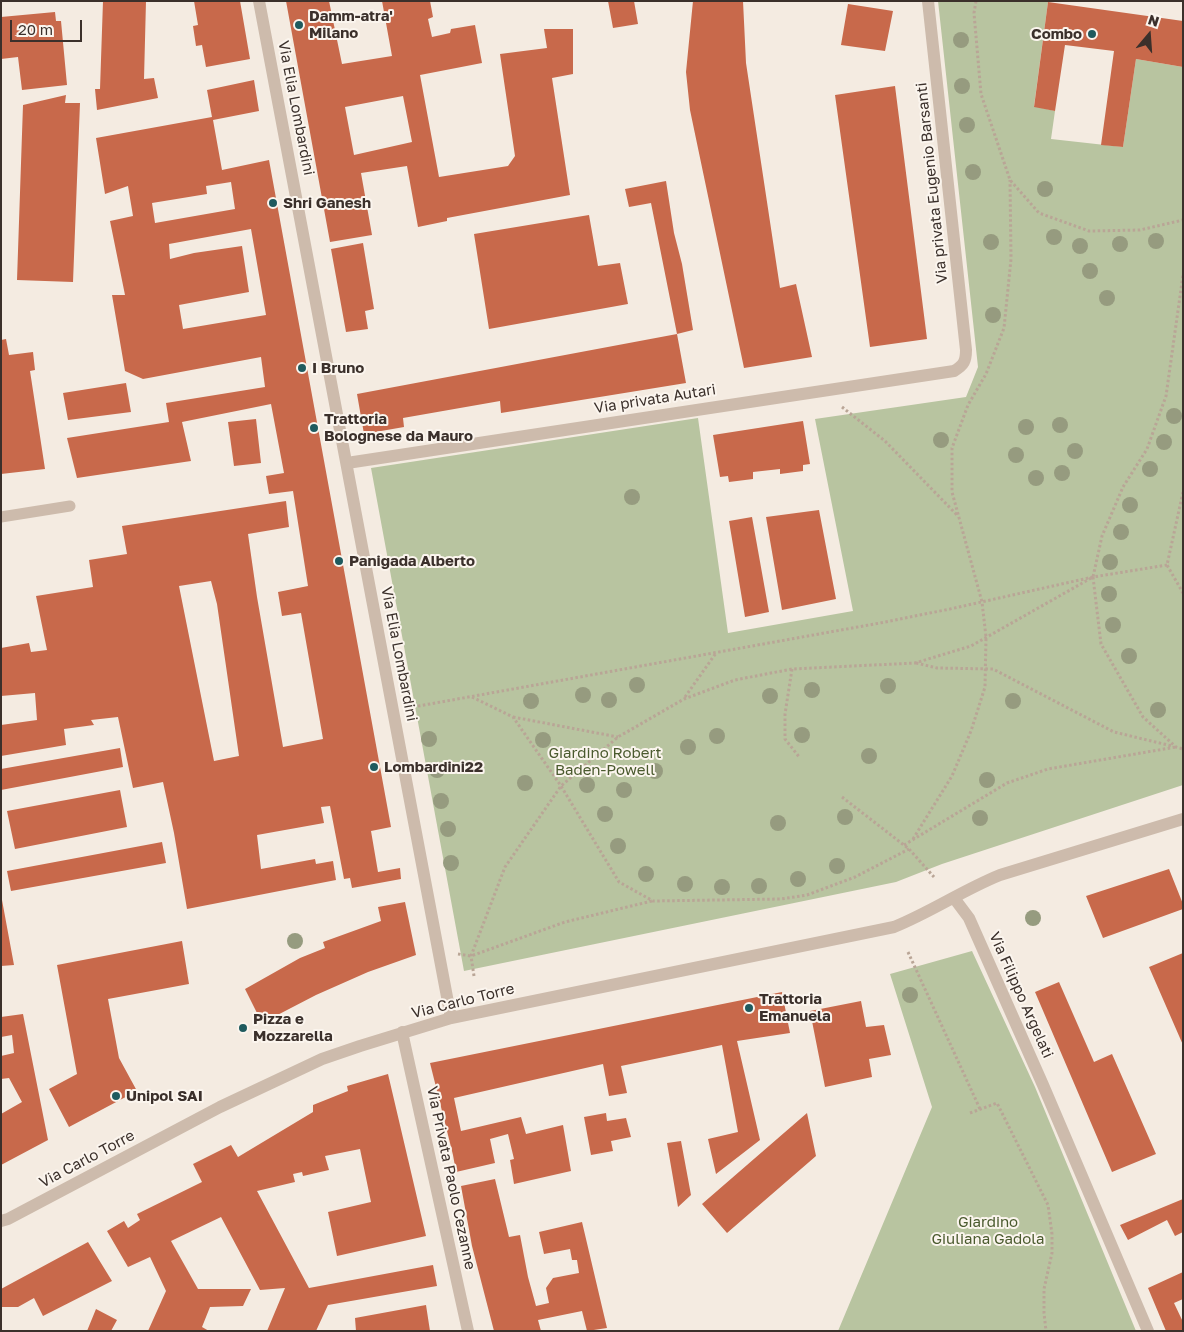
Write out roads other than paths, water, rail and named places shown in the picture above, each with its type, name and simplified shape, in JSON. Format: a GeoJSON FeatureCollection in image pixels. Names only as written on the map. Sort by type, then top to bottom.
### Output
{"type":"FeatureCollection","features":[{"type":"Feature","properties":{"kind":"street","name":"Via Elia Lombardini"},"geometry":{"type":"LineString","coordinates":[[259,1],[451,1018]]}},
{"type":"Feature","properties":{"kind":"street","name":"Via privata Eugenio Barsanti"},"geometry":{"type":"LineString","coordinates":[[928,1],[966,342],[966,362]]}},
{"type":"Feature","properties":{"kind":"street","name":"Via privata Autari"},"geometry":{"type":"LineString","coordinates":[[346,463],[954,371],[966,362]]}},
{"type":"Feature","properties":{"kind":"street"},"geometry":{"type":"LineString","coordinates":[[954,898],[976,884],[1000,874],[1183,819]]}},
{"type":"Feature","properties":{"kind":"street","name":"Via Carlo Torre"},"geometry":{"type":"LineString","coordinates":[[4,1222],[220,1107],[322,1059],[451,1018],[894,927],[954,898]]}},
{"type":"Feature","properties":{"kind":"street","name":"Via Filippo Argelati"},"geometry":{"type":"LineString","coordinates":[[954,898],[969,918],[1148,1331]]}},
{"type":"Feature","properties":{"kind":"street","name":"Via Privata Paolo Cezanne"},"geometry":{"type":"LineString","coordinates":[[402,1032],[468,1331]]}},
{"type":"Feature","properties":{"kind":"lane"},"geometry":{"type":"LineString","coordinates":[[1,517],[70,506]]}},
{"type":"Feature","properties":{"kind":"place","name":"Damm-atra' Milano"},"geometry":{"type":"Point","coordinates":[299,25]}},
{"type":"Feature","properties":{"kind":"place","name":"Combo"},"geometry":{"type":"Point","coordinates":[1092,34]}},
{"type":"Feature","properties":{"kind":"place","name":"Shri Ganesh"},"geometry":{"type":"Point","coordinates":[273,203]}},
{"type":"Feature","properties":{"kind":"place","name":"I Bruno"},"geometry":{"type":"Point","coordinates":[302,368]}},
{"type":"Feature","properties":{"kind":"place","name":"Trattoria Bolognese da Mauro"},"geometry":{"type":"Point","coordinates":[314,428]}},
{"type":"Feature","properties":{"kind":"place","name":"Panigada Alberto"},"geometry":{"type":"Point","coordinates":[339,561]}},
{"type":"Feature","properties":{"kind":"place","name":"Lombardini22"},"geometry":{"type":"Point","coordinates":[374,767]}},
{"type":"Feature","properties":{"kind":"place","name":"Trattoria Emanuela"},"geometry":{"type":"Point","coordinates":[749,1008]}},
{"type":"Feature","properties":{"kind":"place","name":"Pizza e Mozzarella"},"geometry":{"type":"Point","coordinates":[243,1028]}},
{"type":"Feature","properties":{"kind":"place","name":"Unipol SAI"},"geometry":{"type":"Point","coordinates":[116,1096]}},
{"type":"Feature","properties":{"kind":"park label","name":"Giardino Robert Baden-Powell"},"geometry":{"type":"Point","coordinates":[605,762]}},
{"type":"Feature","properties":{"kind":"park label","name":"Giardino Giuliana Gadola"},"geometry":{"type":"Point","coordinates":[988,1230]}}]}
